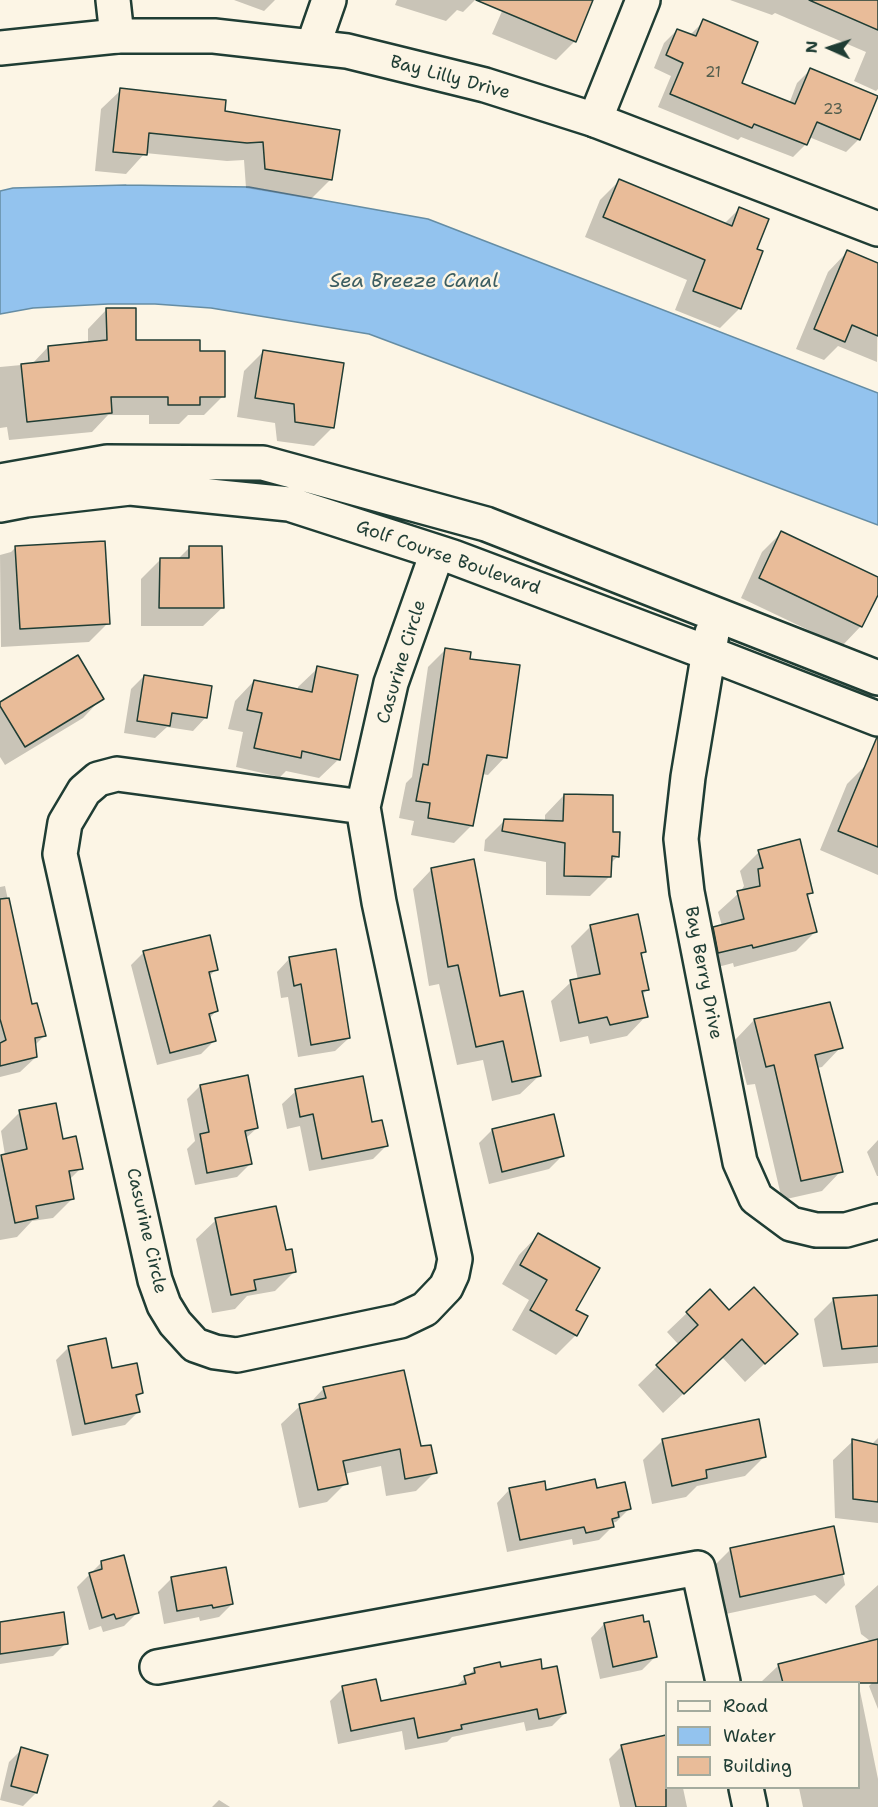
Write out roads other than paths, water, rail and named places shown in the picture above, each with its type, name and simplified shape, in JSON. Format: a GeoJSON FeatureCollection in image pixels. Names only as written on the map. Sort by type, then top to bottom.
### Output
{"type":"FeatureCollection","features":[{"type":"Feature","properties":{"kind":"street"},"geometry":{"type":"LineString","coordinates":[[113,0],[117,36]]}},
{"type":"Feature","properties":{"kind":"street"},"geometry":{"type":"LineString","coordinates":[[313,46],[330,0]]}},
{"type":"Feature","properties":{"kind":"street"},"geometry":{"type":"LineString","coordinates":[[595,120],[643,0]]}},
{"type":"Feature","properties":{"kind":"street","name":"Bay Lilly Drive"},"geometry":{"type":"LineString","coordinates":[[0,48],[117,36],[214,36],[346,51],[485,85],[595,120],[878,229]]}},
{"type":"Feature","properties":{"kind":"street","name":"Golf Course Boulevard"},"geometry":{"type":"LineString","coordinates":[[0,481],[107,462],[263,463],[486,524],[878,678]]}},
{"type":"Feature","properties":{"kind":"street","name":"Golf Course Boulevard"},"geometry":{"type":"LineString","coordinates":[[0,505],[130,488],[289,504],[437,553],[708,652],[878,719]]}},
{"type":"Feature","properties":{"kind":"street","name":"Casurine Circle"},"geometry":{"type":"LineString","coordinates":[[363,807],[117,774],[98,780],[84,791],[65,823],[60,854],[155,1280],[164,1305],[176,1323],[195,1345],[215,1352],[237,1355],[400,1321],[425,1309],[446,1287],[452,1274],[455,1259],[379,902],[363,807],[391,683],[437,553]]}},
{"type":"Feature","properties":{"kind":"street","name":"Bay Berry Drive"},"geometry":{"type":"LineString","coordinates":[[716,614],[688,777],[681,839],[687,892],[740,1162],[756,1198],[791,1224],[816,1230],[846,1230],[878,1221]]}},
{"type":"Feature","properties":{"kind":"street"},"geometry":{"type":"LineString","coordinates":[[158,1667],[698,1568],[723,1681]]}},
{"type":"Feature","properties":{"kind":"street"},"geometry":{"type":"LineString","coordinates":[[746,1789],[750,1807]]}},
{"type":"Feature","properties":{"kind":"water","name":"Sea Breeze Canal"},"geometry":{"type":"Polygon","coordinates":[[[126,185],[249,187],[428,219],[878,393],[878,525],[369,334],[211,308],[155,304],[33,308],[0,314],[0,191],[13,188],[126,185]]]}}]}
